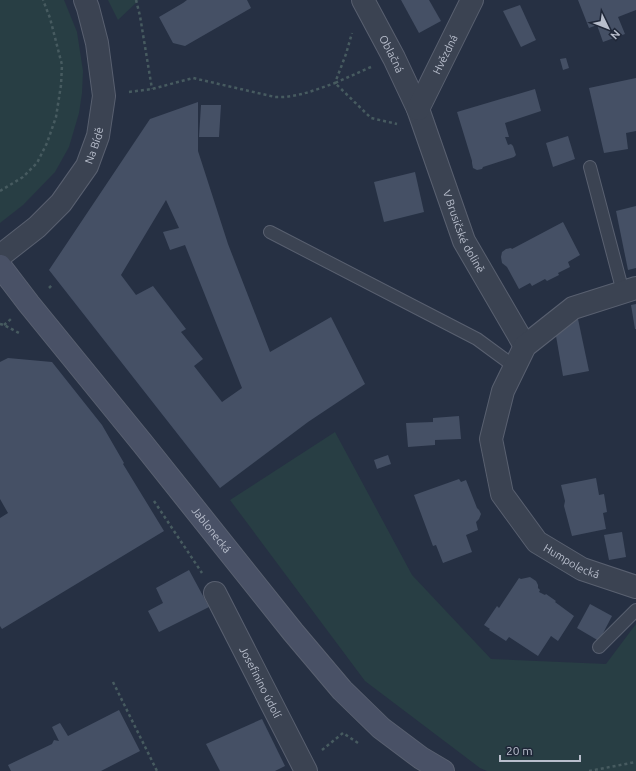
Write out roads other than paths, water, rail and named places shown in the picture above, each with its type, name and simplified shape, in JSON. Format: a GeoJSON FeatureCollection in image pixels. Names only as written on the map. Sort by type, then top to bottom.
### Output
{"type":"FeatureCollection","features":[{"type":"Feature","properties":{"kind":"main road","name":"Jablonecká"},"geometry":{"type":"LineString","coordinates":[[0,266],[29,304],[342,690],[381,728],[421,758],[444,771]]}},
{"type":"Feature","properties":{"kind":"street","name":"Na Bídě"},"geometry":{"type":"LineString","coordinates":[[0,256],[37,226],[61,203],[87,166],[98,136],[104,96],[97,43],[85,0]]}},
{"type":"Feature","properties":{"kind":"street","name":"Oblačná"},"geometry":{"type":"LineString","coordinates":[[363,0],[394,58],[421,117]]}},
{"type":"Feature","properties":{"kind":"street","name":"Hvězdná"},"geometry":{"type":"LineString","coordinates":[[421,117],[472,0]]}},
{"type":"Feature","properties":{"kind":"street","name":"V Brusičské dolině"},"geometry":{"type":"LineString","coordinates":[[421,117],[464,242],[525,346]]}},
{"type":"Feature","properties":{"kind":"street","name":"Humpolecká"},"geometry":{"type":"LineString","coordinates":[[629,290],[573,308],[525,346],[503,391],[491,439],[502,494],[537,542],[582,569],[636,586]]}},
{"type":"Feature","properties":{"kind":"street","name":"Josefinino údolí"},"geometry":{"type":"LineString","coordinates":[[215,593],[304,768]]}},
{"type":"Feature","properties":{"kind":"lane"},"geometry":{"type":"LineString","coordinates":[[590,167],[629,290]]}},
{"type":"Feature","properties":{"kind":"lane"},"geometry":{"type":"LineString","coordinates":[[270,232],[477,339],[515,367]]}},
{"type":"Feature","properties":{"kind":"lane"},"geometry":{"type":"LineString","coordinates":[[599,647],[636,610]]}}]}
